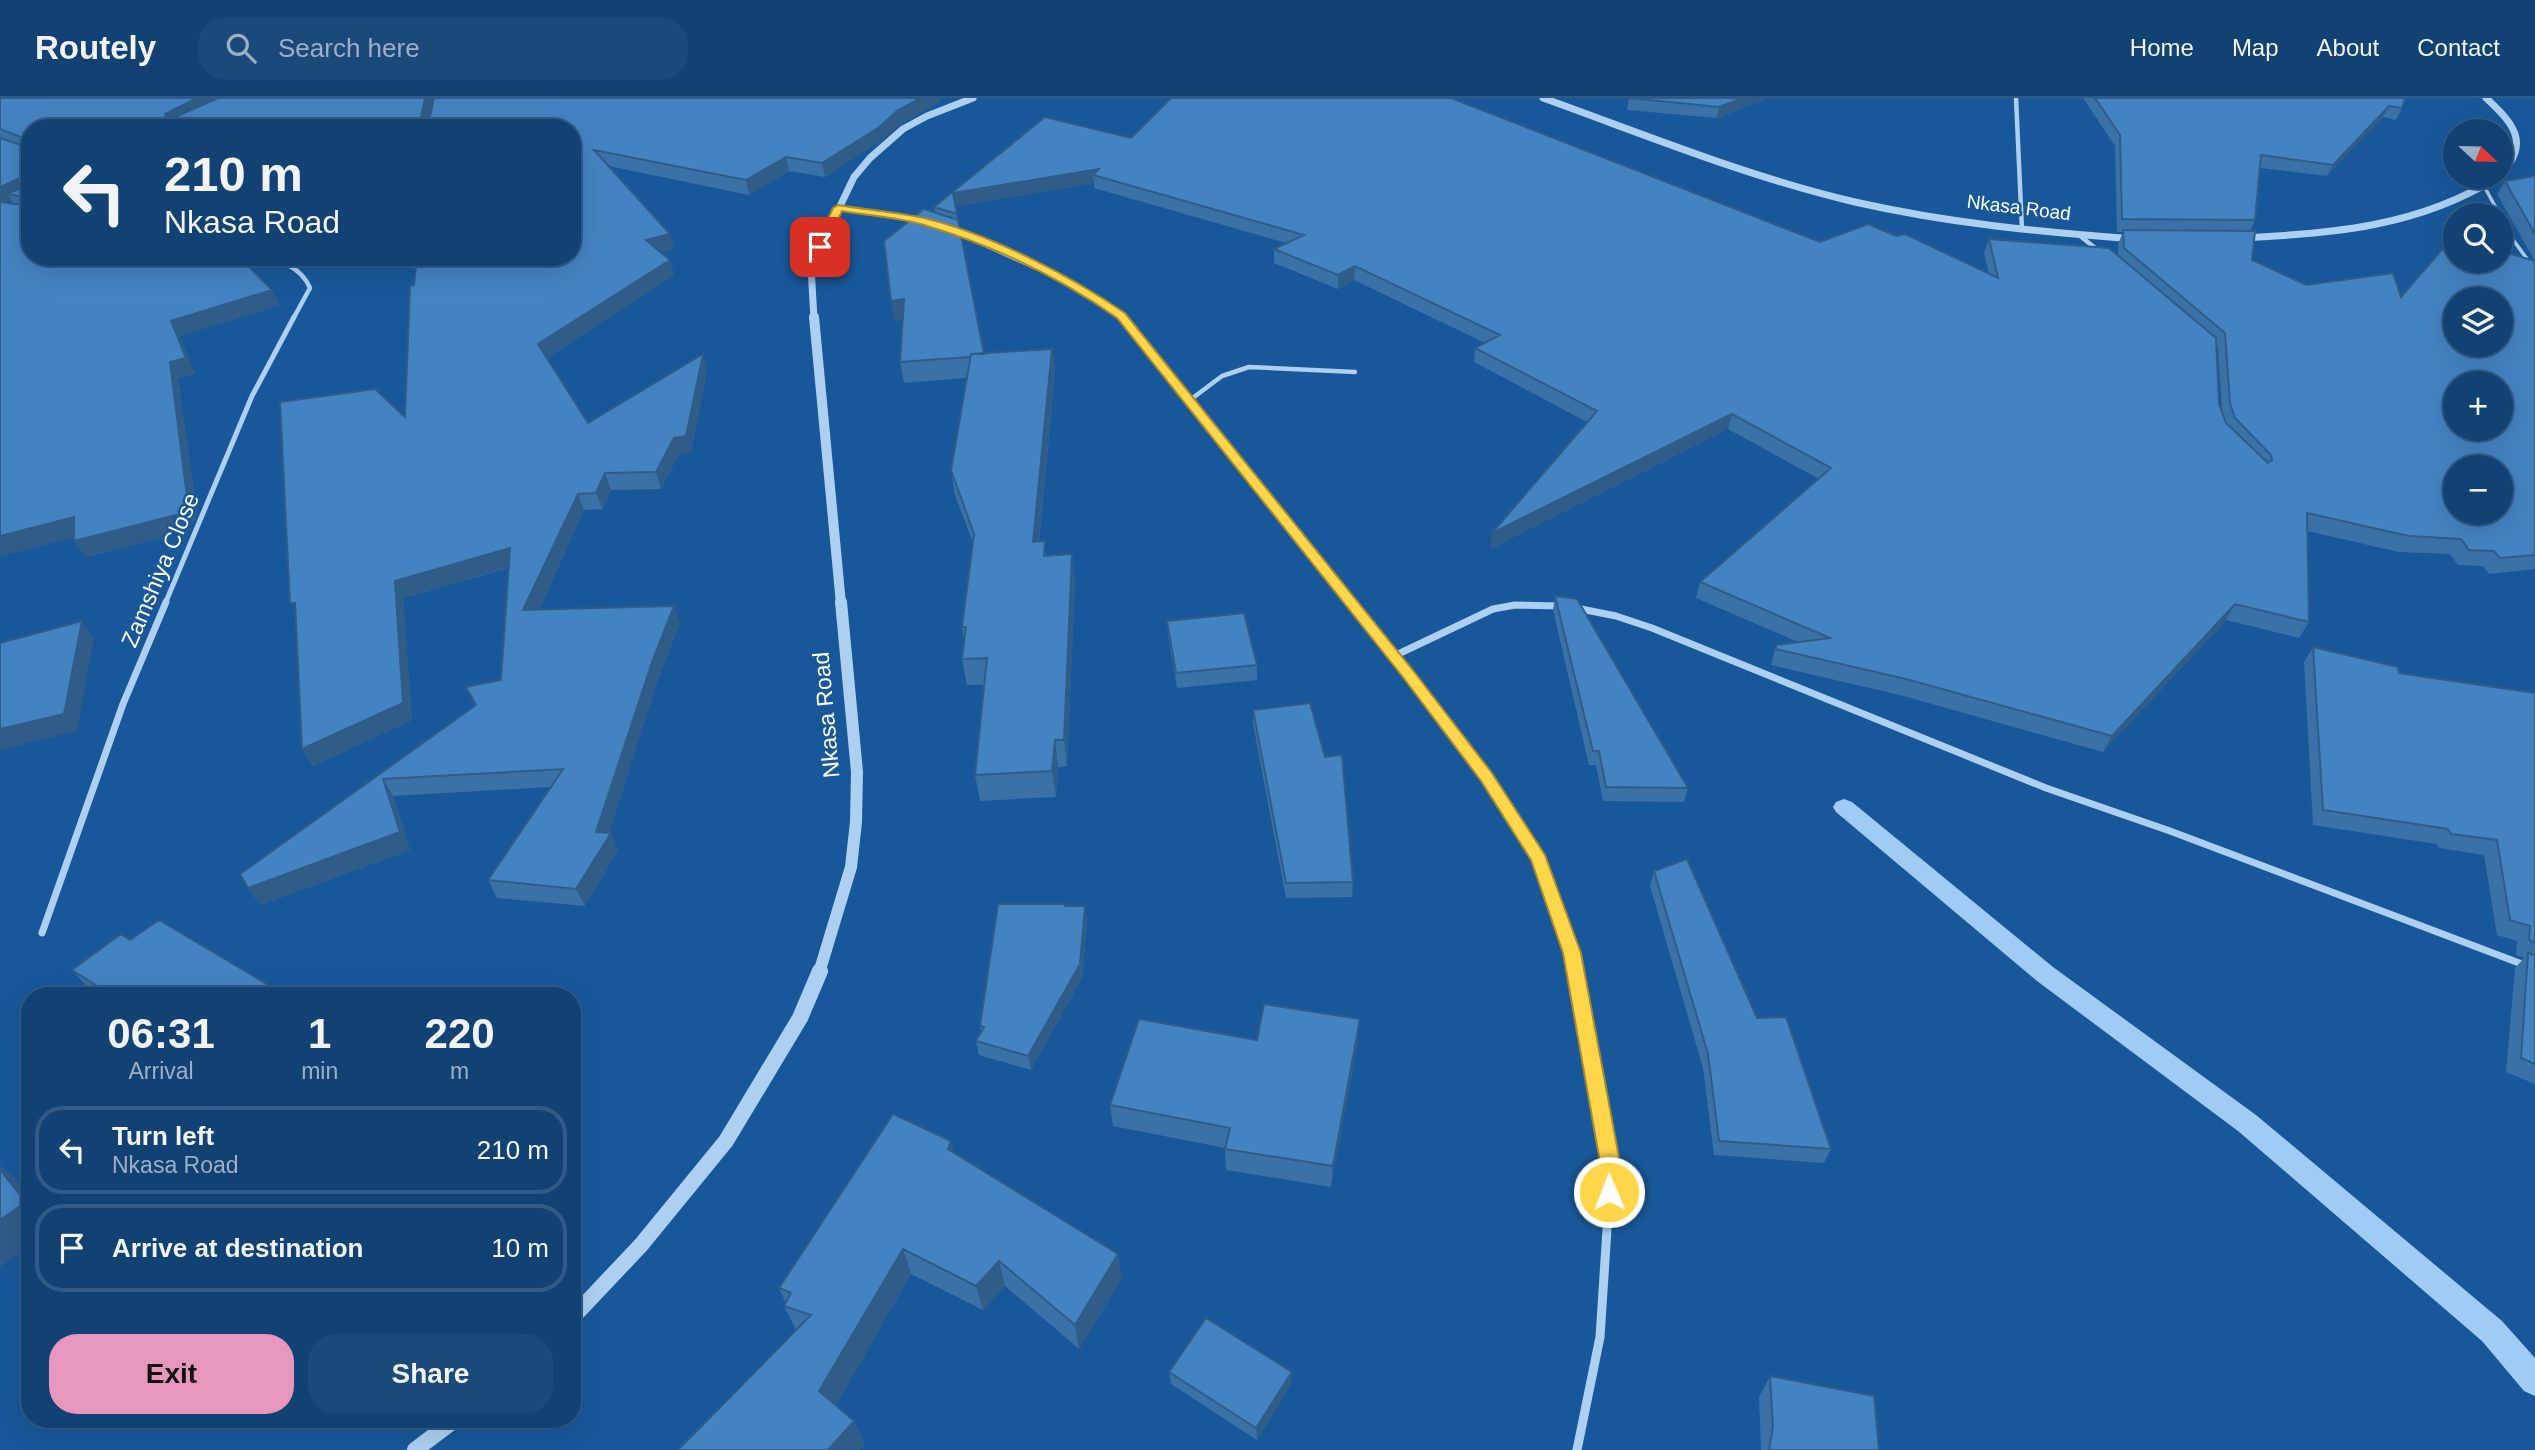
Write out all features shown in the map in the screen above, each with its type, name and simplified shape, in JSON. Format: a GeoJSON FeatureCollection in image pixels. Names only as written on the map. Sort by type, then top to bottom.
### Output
{"type":"FeatureCollection","features":[{"type":"Feature","properties":{"kind":"street","name":"Nkasa Road"},"geometry":{"type":"LineString","coordinates":[[581,1308],[641,1245],[726,1141],[800,1018],[823,965],[851,867],[856,822],[857,772],[811,291],[811,267],[854,177],[883,144],[927,116],[973,98]]}},
{"type":"Feature","properties":{"kind":"street","name":"Nkasa Road"},"geometry":{"type":"LineString","coordinates":[[1543,98],[1813,191],[1929,217],[2022,230],[2147,239]]}},
{"type":"Feature","properties":{"kind":"street"},"geometry":{"type":"LineString","coordinates":[[2016,98],[2022,230]]}},
{"type":"Feature","properties":{"kind":"street"},"geometry":{"type":"LineString","coordinates":[[2486,98],[2506,119]]}},
{"type":"Feature","properties":{"kind":"street"},"geometry":{"type":"LineString","coordinates":[[2513,131],[2518,139],[2517,157],[2513,161]]}},
{"type":"Feature","properties":{"kind":"street"},"geometry":{"type":"LineString","coordinates":[[2228,238],[2326,233],[2381,225],[2427,211],[2477,189]]}},
{"type":"Feature","properties":{"kind":"street"},"geometry":{"type":"LineString","coordinates":[[838,208],[927,222]]}},
{"type":"Feature","properties":{"kind":"street"},"geometry":{"type":"LineString","coordinates":[[945,227],[1034,266],[1105,303],[1121,315],[1394,656],[1486,777],[1539,859],[1572,953],[1611,1168],[1600,1337],[1577,1450]]}},
{"type":"Feature","properties":{"kind":"street"},"geometry":{"type":"LineString","coordinates":[[2079,235],[2106,257]]}},
{"type":"Feature","properties":{"kind":"street","name":"Zamshiya Close"},"geometry":{"type":"LineString","coordinates":[[42,933],[139,665],[251,396],[310,288],[303,274],[292,266]]}},
{"type":"Feature","properties":{"kind":"street"},"geometry":{"type":"LineString","coordinates":[[1394,656],[1493,608],[1553,606],[1616,616],[1903,728],[2046,788],[2170,831],[2535,969]]}},
{"type":"Feature","properties":{"kind":"street"},"geometry":{"type":"LineString","coordinates":[[415,1450],[444,1428]]}},
{"type":"Feature","properties":{"kind":"lane"},"geometry":{"type":"LineString","coordinates":[[2486,189],[2514,241],[2535,270]]}},
{"type":"Feature","properties":{"kind":"lane"},"geometry":{"type":"LineString","coordinates":[[1190,400],[1222,376],[1249,367],[1355,372]]}},
{"type":"Feature","properties":{"kind":"building"},"geometry":{"type":"Polygon","coordinates":[[[0,98],[197,98],[165,114],[166,118],[171,119],[21,119],[21,137],[0,129],[0,98]]]}},
{"type":"Feature","properties":{"kind":"building"},"geometry":{"type":"Polygon","coordinates":[[[218,98],[425,98],[421,117],[425,119],[171,119],[218,98]]]}},
{"type":"Feature","properties":{"kind":"building"},"geometry":{"type":"Polygon","coordinates":[[[434,98],[921,98],[898,110],[878,128],[822,163],[786,157],[746,180],[594,150],[670,234],[646,240],[670,260],[538,344],[588,423],[703,354],[686,436],[674,438],[656,472],[605,473],[596,493],[578,494],[523,610],[674,606],[652,662],[596,832],[611,833],[576,889],[488,880],[563,769],[383,779],[400,832],[248,888],[240,874],[476,705],[466,687],[501,680],[510,548],[395,581],[403,703],[302,749],[295,603],[290,604],[280,402],[375,389],[405,417],[410,286],[414,285],[416,266],[581,266],[581,119],[425,119],[430,116],[434,98]]]}},
{"type":"Feature","properties":{"kind":"building"},"geometry":{"type":"Polygon","coordinates":[[[1171,98],[1451,98],[1820,242],[1868,224],[1896,236],[1905,234],[1998,278],[1989,239],[2109,248],[2216,338],[2219,404],[2226,423],[2268,463],[2272,460],[2271,455],[2235,418],[2230,403],[2225,333],[2124,248],[2123,230],[2255,231],[2252,260],[2306,285],[2393,273],[2401,297],[2443,248],[2443,273],[2513,273],[2513,255],[2535,261],[2535,555],[2500,558],[2494,551],[2469,550],[2461,539],[2409,536],[2307,513],[2309,622],[2235,604],[2112,736],[1906,679],[1776,649],[1776,645],[1830,638],[1700,582],[1831,468],[1732,414],[1492,533],[1597,411],[1475,348],[1500,335],[1355,266],[1338,275],[1274,249],[1304,235],[1093,175],[1099,169],[953,193],[957,214],[934,207],[1045,117],[1131,138],[1171,98]]]}},
{"type":"Feature","properties":{"kind":"building"},"geometry":{"type":"Polygon","coordinates":[[[1629,98],[1743,98],[1719,107],[1629,98]]]}},
{"type":"Feature","properties":{"kind":"building"},"geometry":{"type":"Polygon","coordinates":[[[2095,98],[2405,98],[2402,108],[2389,106],[2333,165],[2261,155],[2255,220],[2122,219],[2120,135],[2095,98]]]}},
{"type":"Feature","properties":{"kind":"building"},"geometry":{"type":"Polygon","coordinates":[[[0,138],[21,145],[21,178],[0,187],[0,138]]]}},
{"type":"Feature","properties":{"kind":"building"},"geometry":{"type":"Polygon","coordinates":[[[2535,176],[2535,234],[2510,189],[2513,189],[2513,180],[2535,176]]]}},
{"type":"Feature","properties":{"kind":"building"},"geometry":{"type":"Polygon","coordinates":[[[21,188],[21,196],[8,194],[21,188]]]}},
{"type":"Feature","properties":{"kind":"building"},"geometry":{"type":"Polygon","coordinates":[[[0,202],[21,205],[21,266],[248,266],[272,290],[171,321],[186,358],[170,362],[187,497],[180,514],[74,541],[74,517],[0,536],[0,202]]]}},
{"type":"Feature","properties":{"kind":"building"},"geometry":{"type":"Polygon","coordinates":[[[924,209],[958,220],[984,354],[900,362],[904,299],[891,301],[884,241],[924,209]]]}},
{"type":"Feature","properties":{"kind":"building"},"geometry":{"type":"Polygon","coordinates":[[[1052,349],[1033,542],[1045,541],[1044,556],[1072,554],[1064,740],[1055,740],[1052,771],[975,775],[987,658],[962,659],[966,627],[962,627],[974,534],[951,470],[971,354],[1052,349]]]}},
{"type":"Feature","properties":{"kind":"building"},"geometry":{"type":"Polygon","coordinates":[[[1555,596],[1577,599],[1688,788],[1606,787],[1599,751],[1593,751],[1555,596]]]}},
{"type":"Feature","properties":{"kind":"building"},"geometry":{"type":"Polygon","coordinates":[[[1244,613],[1257,665],[1176,673],[1167,621],[1244,613]]]}},
{"type":"Feature","properties":{"kind":"building"},"geometry":{"type":"Polygon","coordinates":[[[82,621],[64,714],[0,729],[0,643],[82,621]]]}},
{"type":"Feature","properties":{"kind":"building"},"geometry":{"type":"Polygon","coordinates":[[[2313,647],[2398,667],[2399,673],[2535,693],[2535,943],[2529,940],[2530,926],[2510,920],[2497,840],[2451,834],[2448,829],[2323,810],[2313,647]]]}},
{"type":"Feature","properties":{"kind":"building"},"geometry":{"type":"Polygon","coordinates":[[[1310,703],[1325,757],[1342,755],[1353,882],[1286,883],[1253,710],[1310,703]]]}},
{"type":"Feature","properties":{"kind":"building"},"geometry":{"type":"Polygon","coordinates":[[[1687,859],[1757,1018],[1786,1017],[1831,1149],[1719,1141],[1708,1054],[1654,871],[1687,859]]]}},
{"type":"Feature","properties":{"kind":"building"},"geometry":{"type":"Polygon","coordinates":[[[998,904],[1085,906],[1080,964],[1028,1056],[976,1041],[984,1027],[980,1026],[998,904]]]}},
{"type":"Feature","properties":{"kind":"building"},"geometry":{"type":"Polygon","coordinates":[[[159,920],[270,986],[99,987],[72,970],[121,934],[130,940],[159,920]]]}},
{"type":"Feature","properties":{"kind":"building"},"geometry":{"type":"Polygon","coordinates":[[[2528,953],[2535,955],[2535,1064],[2521,1058],[2528,953]]]}},
{"type":"Feature","properties":{"kind":"building"},"geometry":{"type":"Polygon","coordinates":[[[1264,1004],[1360,1019],[1333,1166],[1225,1149],[1230,1128],[1110,1105],[1139,1019],[1257,1040],[1264,1004]]]}},
{"type":"Feature","properties":{"kind":"building"},"geometry":{"type":"Polygon","coordinates":[[[893,1114],[951,1141],[948,1149],[1118,1254],[1075,1325],[999,1261],[976,1286],[903,1249],[819,1391],[854,1421],[828,1450],[678,1450],[811,1315],[784,1306],[791,1293],[779,1288],[893,1114]]]}},
{"type":"Feature","properties":{"kind":"building"},"geometry":{"type":"Polygon","coordinates":[[[0,1170],[21,1196],[21,1205],[0,1220],[0,1170]]]}},
{"type":"Feature","properties":{"kind":"building"},"geometry":{"type":"Polygon","coordinates":[[[1206,1318],[1292,1372],[1256,1428],[1169,1372],[1206,1318]]]}},
{"type":"Feature","properties":{"kind":"building"},"geometry":{"type":"Polygon","coordinates":[[[1770,1376],[1874,1396],[1879,1450],[1769,1450],[1773,1427],[1770,1376]]]}},
{"type":"Feature","properties":{"kind":"waterway"},"geometry":{"type":"LineString","coordinates":[[1844,807],[2045,974],[2247,1123],[2492,1331],[2535,1381]]}},
{"type":"Feature","properties":{"kind":"route"},"geometry":{"type":"LineString","coordinates":[[820,247],[838,208],[927,222],[987,244],[1081,288],[1121,315],[1407,673],[1486,777],[1539,859],[1572,953],[1611,1168],[1609,1192]]}}]}
